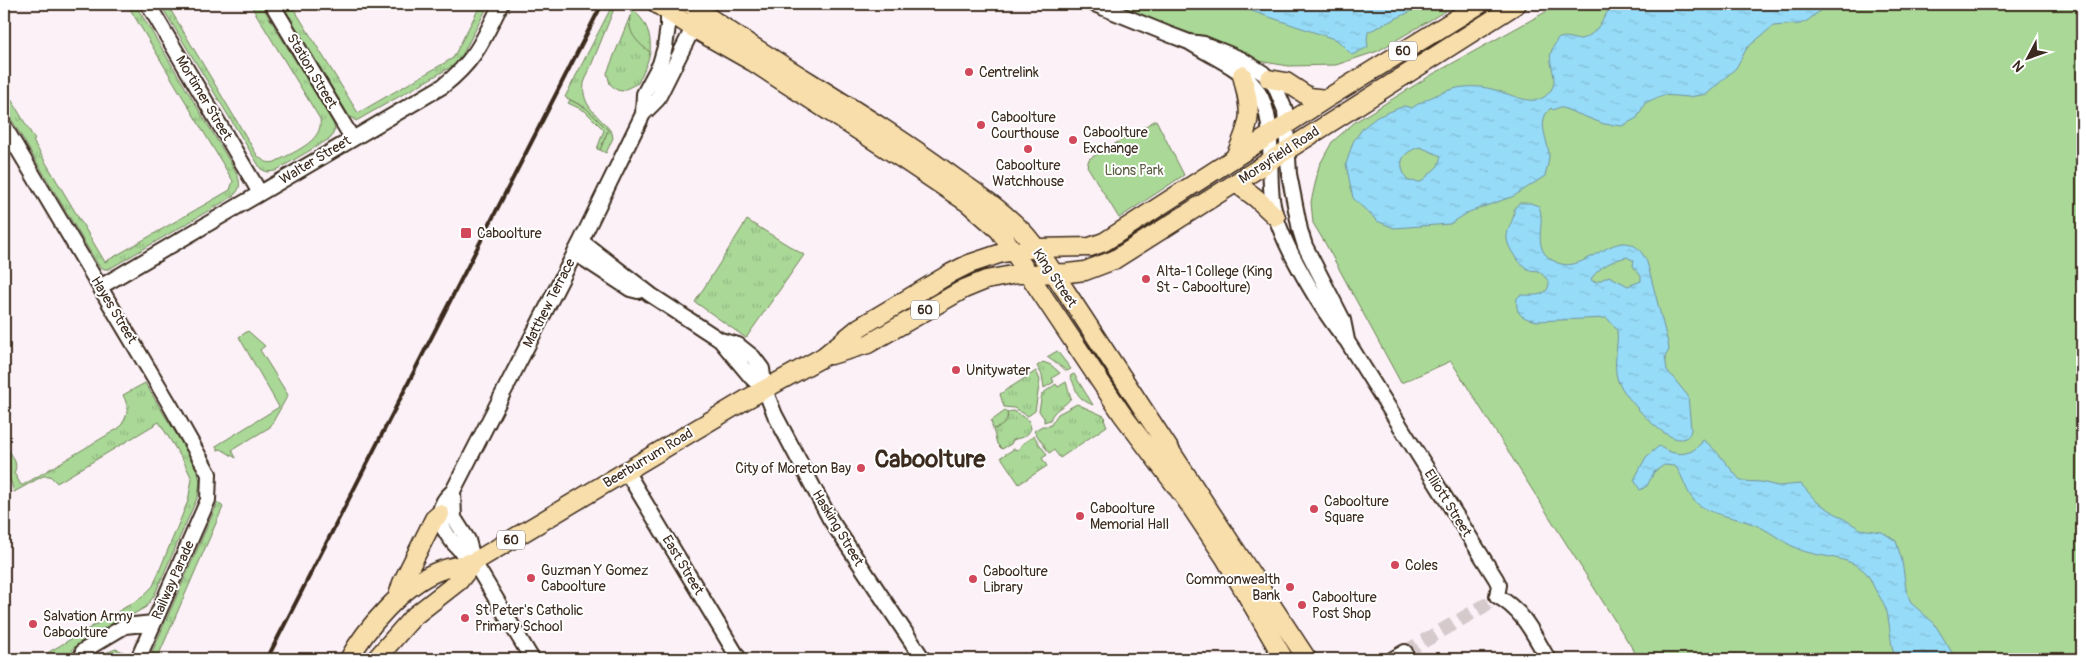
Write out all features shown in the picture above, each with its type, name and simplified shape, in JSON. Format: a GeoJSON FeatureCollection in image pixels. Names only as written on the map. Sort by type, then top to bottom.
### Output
{"type":"FeatureCollection","features":[{"type":"Feature","properties":{"kind":"main road","name":"Morayfield Road"},"geometry":{"type":"LineString","coordinates":[[1015,251],[1036,248],[1090,247],[1101,244],[1326,99],[1480,4]]}},
{"type":"Feature","properties":{"kind":"main road","name":"Morayfield Road"},"geometry":{"type":"LineString","coordinates":[[1031,274],[1085,271],[1114,260],[1517,4]]}},
{"type":"Feature","properties":{"kind":"main road","name":"King Street"},"geometry":{"type":"LineString","coordinates":[[691,5],[917,150],[999,210],[1024,233],[1054,274],[1307,659]]}},
{"type":"Feature","properties":{"kind":"main road","name":"King Street"},"geometry":{"type":"LineString","coordinates":[[662,8],[753,62],[968,203],[999,230],[1031,274],[1131,427],[1182,494],[1220,550],[1284,659]]}},
{"type":"Feature","properties":{"kind":"main road"},"geometry":{"type":"LineString","coordinates":[[1235,157],[1248,127],[1250,113],[1242,74]]}},
{"type":"Feature","properties":{"kind":"main road"},"geometry":{"type":"LineString","coordinates":[[1269,79],[1286,82],[1309,97],[1326,99]]}},
{"type":"Feature","properties":{"kind":"main road"},"geometry":{"type":"LineString","coordinates":[[1236,183],[1256,198],[1276,217]]}},
{"type":"Feature","properties":{"kind":"main road","name":"Beerburrum Road"},"geometry":{"type":"LineString","coordinates":[[349,659],[372,625],[397,599],[434,572],[474,562],[626,470],[824,357],[860,327],[951,273],[981,260],[1015,251]]}},
{"type":"Feature","properties":{"kind":"main road","name":"Beerburrum Road"},"geometry":{"type":"LineString","coordinates":[[824,357],[868,344],[964,289],[994,278],[1017,274],[1031,274]]}},
{"type":"Feature","properties":{"kind":"main road"},"geometry":{"type":"LineString","coordinates":[[397,599],[402,583],[434,518],[440,514]]}},
{"type":"Feature","properties":{"kind":"main road","name":"Beerburrum Road"},"geometry":{"type":"LineString","coordinates":[[376,659],[412,617],[459,581],[474,562]]}},
{"type":"Feature","properties":{"kind":"street","name":"Mortimer Street"},"geometry":{"type":"LineString","coordinates":[[148,4],[260,193]]}},
{"type":"Feature","properties":{"kind":"street","name":"Station Street"},"geometry":{"type":"LineString","coordinates":[[272,4],[352,138]]}},
{"type":"Feature","properties":{"kind":"street","name":"Walter Street"},"geometry":{"type":"LineString","coordinates":[[100,287],[442,86],[469,63],[501,4]]}},
{"type":"Feature","properties":{"kind":"street"},"geometry":{"type":"LineString","coordinates":[[1094,4],[1189,42],[1204,44],[1242,59],[1269,79]]}},
{"type":"Feature","properties":{"kind":"street","name":"Matthew Terrace"},"geometry":{"type":"LineString","coordinates":[[440,514],[443,501],[454,491],[643,114],[657,100],[693,28],[691,5]]}},
{"type":"Feature","properties":{"kind":"street","name":"Matthew Terrace"},"geometry":{"type":"LineString","coordinates":[[643,114],[644,94],[660,64],[665,47],[668,26],[662,8]]}},
{"type":"Feature","properties":{"kind":"street","name":"Elliott Street"},"geometry":{"type":"LineString","coordinates":[[1189,42],[1242,74],[1252,83],[1262,98],[1266,107],[1269,136],[1270,187],[1276,217],[1298,264],[1333,325],[1347,341],[1496,579],[1499,585],[1493,600],[1515,607],[1548,659]]}},
{"type":"Feature","properties":{"kind":"street","name":"Elliott Street"},"geometry":{"type":"LineString","coordinates":[[1269,79],[1281,99],[1287,124],[1289,174],[1294,210],[1305,246],[1343,320],[1347,341]]}},
{"type":"Feature","properties":{"kind":"street","name":"Hayes Street"},"geometry":{"type":"LineString","coordinates":[[4,126],[209,474],[208,500]]}},
{"type":"Feature","properties":{"kind":"street"},"geometry":{"type":"LineString","coordinates":[[578,247],[630,289],[651,295],[720,340],[765,390]]}},
{"type":"Feature","properties":{"kind":"street","name":"Hasking Street"},"geometry":{"type":"LineString","coordinates":[[765,390],[775,414],[830,519],[923,659]]}},
{"type":"Feature","properties":{"kind":"street","name":"East Street"},"geometry":{"type":"LineString","coordinates":[[626,470],[739,659]]}},
{"type":"Feature","properties":{"kind":"street","name":"Matthew Terrace"},"geometry":{"type":"LineString","coordinates":[[454,491],[453,513],[468,540],[474,562]]}},
{"type":"Feature","properties":{"kind":"street","name":"Railway Parade"},"geometry":{"type":"LineString","coordinates":[[138,659],[208,500]]}},
{"type":"Feature","properties":{"kind":"street"},"geometry":{"type":"LineString","coordinates":[[440,514],[446,532],[456,548],[474,562],[532,659]]}},
{"type":"Feature","properties":{"kind":"street"},"geometry":{"type":"LineString","coordinates":[[83,651],[125,626],[153,624]]}},
{"type":"Feature","properties":{"kind":"green space"},"geometry":{"type":"Polygon","coordinates":[[[127,4],[135,4],[235,170],[240,184],[238,191],[232,197],[109,269],[104,269],[98,265],[4,107],[4,87],[35,140],[33,141],[105,262],[230,190],[233,181],[127,4]]]}},
{"type":"Feature","properties":{"kind":"green space"},"geometry":{"type":"Polygon","coordinates":[[[160,4],[167,4],[257,155],[265,162],[272,163],[297,151],[312,140],[320,127],[320,119],[250,4],[261,4],[333,123],[335,129],[331,138],[275,171],[267,172],[261,169],[160,4]]]}},
{"type":"Feature","properties":{"kind":"green space"},"geometry":{"type":"Polygon","coordinates":[[[282,4],[291,4],[358,113],[453,58],[481,4],[489,4],[458,63],[356,121],[349,116],[282,4]]]}},
{"type":"Feature","properties":{"kind":"green space"},"geometry":{"type":"Polygon","coordinates":[[[613,4],[616,4],[584,83],[585,99],[588,105],[612,133],[613,138],[606,153],[600,150],[608,130],[586,108],[565,97],[613,4]]]}},
{"type":"Feature","properties":{"kind":"green space"},"geometry":{"type":"Polygon","coordinates":[[[1094,4],[1457,4],[1378,51],[1336,65],[1288,66],[1259,61],[1200,35],[1189,42],[1094,4]]]}},
{"type":"Feature","properties":{"kind":"green space"},"geometry":{"type":"Polygon","coordinates":[[[1560,4],[2082,4],[2082,659],[1639,659],[1451,361],[1401,383],[1313,223],[1311,202],[1319,166],[1332,142],[1355,122],[1433,74],[1560,4]]]}},
{"type":"Feature","properties":{"kind":"green space"},"geometry":{"type":"Polygon","coordinates":[[[633,10],[647,29],[650,40],[650,52],[632,34],[630,23],[633,10]]]}},
{"type":"Feature","properties":{"kind":"green space"},"geometry":{"type":"Polygon","coordinates":[[[630,16],[632,32],[650,52],[647,64],[638,83],[622,91],[617,90],[610,84],[607,73],[630,16]]]}},
{"type":"Feature","properties":{"kind":"green space"},"geometry":{"type":"Polygon","coordinates":[[[570,100],[586,108],[608,130],[600,150],[597,149],[604,130],[585,111],[568,103],[570,100]]]}},
{"type":"Feature","properties":{"kind":"green space","name":"Lions Park"},"geometry":{"type":"Polygon","coordinates":[[[1156,120],[1184,175],[1119,218],[1087,166],[1089,159],[1156,120]]]}},
{"type":"Feature","properties":{"kind":"green space"},"geometry":{"type":"Polygon","coordinates":[[[747,220],[804,255],[746,338],[695,302],[747,220]]]}},
{"type":"Feature","properties":{"kind":"green space"},"geometry":{"type":"Polygon","coordinates":[[[248,331],[265,346],[260,350],[288,395],[270,427],[232,450],[236,458],[221,449],[218,450],[216,446],[279,407],[239,337],[248,331]]]}},
{"type":"Feature","properties":{"kind":"green space"},"geometry":{"type":"Polygon","coordinates":[[[1057,351],[1071,369],[1067,371],[1047,357],[1057,351]]]}},
{"type":"Feature","properties":{"kind":"green space"},"geometry":{"type":"Polygon","coordinates":[[[1043,362],[1051,365],[1060,373],[1052,378],[1054,382],[1044,388],[1042,375],[1037,366],[1043,362]]]}},
{"type":"Feature","properties":{"kind":"green space"},"geometry":{"type":"Polygon","coordinates":[[[1036,371],[1040,380],[1035,411],[1028,416],[1014,408],[1004,407],[1000,394],[1036,371]]]}},
{"type":"Feature","properties":{"kind":"green space"},"geometry":{"type":"Polygon","coordinates":[[[1074,374],[1093,405],[1077,393],[1070,376],[1074,374]]]}},
{"type":"Feature","properties":{"kind":"green space"},"geometry":{"type":"Polygon","coordinates":[[[1066,382],[1071,398],[1054,413],[1050,420],[1044,422],[1044,418],[1039,411],[1042,394],[1056,384],[1058,387],[1066,382]]]}},
{"type":"Feature","properties":{"kind":"green space"},"geometry":{"type":"Polygon","coordinates":[[[145,383],[197,468],[200,482],[198,496],[154,596],[146,607],[72,649],[77,659],[37,659],[141,598],[153,586],[188,501],[192,479],[184,462],[159,422],[57,483],[50,476],[43,476],[14,492],[11,482],[4,476],[4,443],[15,461],[14,473],[21,485],[23,485],[119,428],[127,412],[127,404],[123,395],[145,383]]]}},
{"type":"Feature","properties":{"kind":"green space"},"geometry":{"type":"Polygon","coordinates":[[[1077,404],[1104,416],[1107,426],[1060,458],[1054,450],[1049,453],[1034,431],[1042,426],[1050,426],[1058,414],[1077,404]]]}},
{"type":"Feature","properties":{"kind":"green space"},"geometry":{"type":"Polygon","coordinates":[[[1005,411],[1007,412],[1006,421],[993,429],[991,421],[1005,411]]]}},
{"type":"Feature","properties":{"kind":"green space"},"geometry":{"type":"Polygon","coordinates":[[[1014,411],[1029,421],[1031,428],[1025,436],[1013,440],[1011,444],[1002,449],[997,444],[993,429],[997,428],[1008,417],[1007,412],[1014,411]]]}},
{"type":"Feature","properties":{"kind":"green space"},"geometry":{"type":"Polygon","coordinates":[[[1034,436],[1047,455],[1042,458],[1047,466],[1019,484],[1001,457],[1014,449],[1018,450],[1022,444],[1034,436]]]}},
{"type":"Feature","properties":{"kind":"green space"},"geometry":{"type":"Polygon","coordinates":[[[218,502],[223,507],[157,659],[149,659],[218,502]]]}},
{"type":"Feature","properties":{"kind":"green space"},"geometry":{"type":"Polygon","coordinates":[[[116,649],[124,652],[126,659],[89,659],[116,649]]]}},
{"type":"Feature","properties":{"kind":"water"},"geometry":{"type":"Polygon","coordinates":[[[1231,4],[1426,4],[1368,32],[1368,47],[1352,55],[1337,40],[1231,4]]]}},
{"type":"Feature","properties":{"kind":"water"},"geometry":{"type":"Polygon","coordinates":[[[1614,4],[1824,4],[1821,10],[1807,21],[1800,24],[1773,26],[1747,48],[1736,68],[1707,94],[1689,97],[1663,95],[1645,103],[1637,118],[1622,126],[1604,124],[1560,107],[1553,110],[1551,108],[1546,113],[1543,125],[1549,156],[1545,176],[1514,196],[1469,212],[1450,224],[1394,228],[1377,221],[1353,198],[1346,164],[1353,142],[1363,128],[1377,117],[1404,106],[1412,108],[1437,94],[1459,88],[1484,87],[1524,99],[1539,99],[1545,96],[1553,86],[1554,76],[1550,57],[1557,39],[1565,37],[1581,39],[1587,37],[1592,34],[1614,4]],[[1420,147],[1408,152],[1402,160],[1402,169],[1408,181],[1421,182],[1438,166],[1441,156],[1420,147]]]}},
{"type":"Feature","properties":{"kind":"water"},"geometry":{"type":"Polygon","coordinates":[[[1519,203],[1530,203],[1539,206],[1541,212],[1540,240],[1543,251],[1549,258],[1566,265],[1579,262],[1615,245],[1627,243],[1637,248],[1647,262],[1668,343],[1669,350],[1665,357],[1667,370],[1688,396],[1691,429],[1690,434],[1685,438],[1677,439],[1657,428],[1628,398],[1616,375],[1617,330],[1607,318],[1537,321],[1527,319],[1518,312],[1517,298],[1520,295],[1543,293],[1546,291],[1549,282],[1539,272],[1530,270],[1522,265],[1510,248],[1507,235],[1514,209],[1519,203]],[[1627,257],[1612,262],[1598,271],[1591,279],[1597,282],[1609,276],[1628,286],[1641,281],[1641,276],[1633,266],[1634,261],[1627,257]]]}},
{"type":"Feature","properties":{"kind":"water"},"geometry":{"type":"Polygon","coordinates":[[[1703,440],[1718,453],[1741,481],[1761,482],[1778,486],[1801,484],[1817,502],[1860,529],[1882,532],[1896,541],[1902,561],[1906,589],[1911,603],[1934,623],[1956,659],[1896,659],[1886,608],[1867,574],[1852,563],[1805,551],[1759,526],[1705,509],[1691,497],[1675,466],[1664,465],[1654,472],[1647,486],[1640,490],[1634,480],[1646,457],[1659,446],[1671,452],[1683,454],[1694,450],[1703,440]]]}},
{"type":"Feature","properties":{"kind":"tunnel"},"geometry":{"type":"LineString","coordinates":[[1405,652],[1489,603]]}},
{"type":"Feature","properties":{"kind":"railway"},"geometry":{"type":"LineString","coordinates":[[267,659],[602,4]]}},
{"type":"Feature","properties":{"kind":"place","name":"Centrelink"},"geometry":{"type":"Point","coordinates":[969,72]}},
{"type":"Feature","properties":{"kind":"place","name":"Caboolture Courthouse"},"geometry":{"type":"Point","coordinates":[981,125]}},
{"type":"Feature","properties":{"kind":"place","name":"Caboolture Exchange"},"geometry":{"type":"Point","coordinates":[1073,140]}},
{"type":"Feature","properties":{"kind":"place","name":"Caboolture Watchhouse"},"geometry":{"type":"Point","coordinates":[1028,149]}},
{"type":"Feature","properties":{"kind":"place","name":"Caboolture"},"geometry":{"type":"Point","coordinates":[466,233]}},
{"type":"Feature","properties":{"kind":"place","name":"Alta-1 College (King St - Caboolture)"},"geometry":{"type":"Point","coordinates":[1146,279]}},
{"type":"Feature","properties":{"kind":"place","name":"Unitywater"},"geometry":{"type":"Point","coordinates":[956,370]}},
{"type":"Feature","properties":{"kind":"place","name":"City of Moreton Bay"},"geometry":{"type":"Point","coordinates":[861,468]}},
{"type":"Feature","properties":{"kind":"place","name":"Caboolture Square"},"geometry":{"type":"Point","coordinates":[1314,509]}},
{"type":"Feature","properties":{"kind":"place","name":"Caboolture Memorial Hall"},"geometry":{"type":"Point","coordinates":[1080,516]}},
{"type":"Feature","properties":{"kind":"place","name":"Coles"},"geometry":{"type":"Point","coordinates":[1395,565]}},
{"type":"Feature","properties":{"kind":"place","name":"Guzman Y Gomez Caboolture"},"geometry":{"type":"Point","coordinates":[531,578]}},
{"type":"Feature","properties":{"kind":"place","name":"Caboolture Library"},"geometry":{"type":"Point","coordinates":[973,579]}},
{"type":"Feature","properties":{"kind":"place","name":"Commonwealth Bank"},"geometry":{"type":"Point","coordinates":[1290,587]}},
{"type":"Feature","properties":{"kind":"place","name":"Caboolture Post Shop"},"geometry":{"type":"Point","coordinates":[1302,605]}},
{"type":"Feature","properties":{"kind":"place","name":"St Peter's Catholic Primary School"},"geometry":{"type":"Point","coordinates":[465,618]}},
{"type":"Feature","properties":{"kind":"place","name":"Salvation Army Caboolture"},"geometry":{"type":"Point","coordinates":[33,624]}},
{"type":"Feature","properties":{"kind":"district","name":"Caboolture"},"geometry":{"type":"Point","coordinates":[930,459]}}]}
